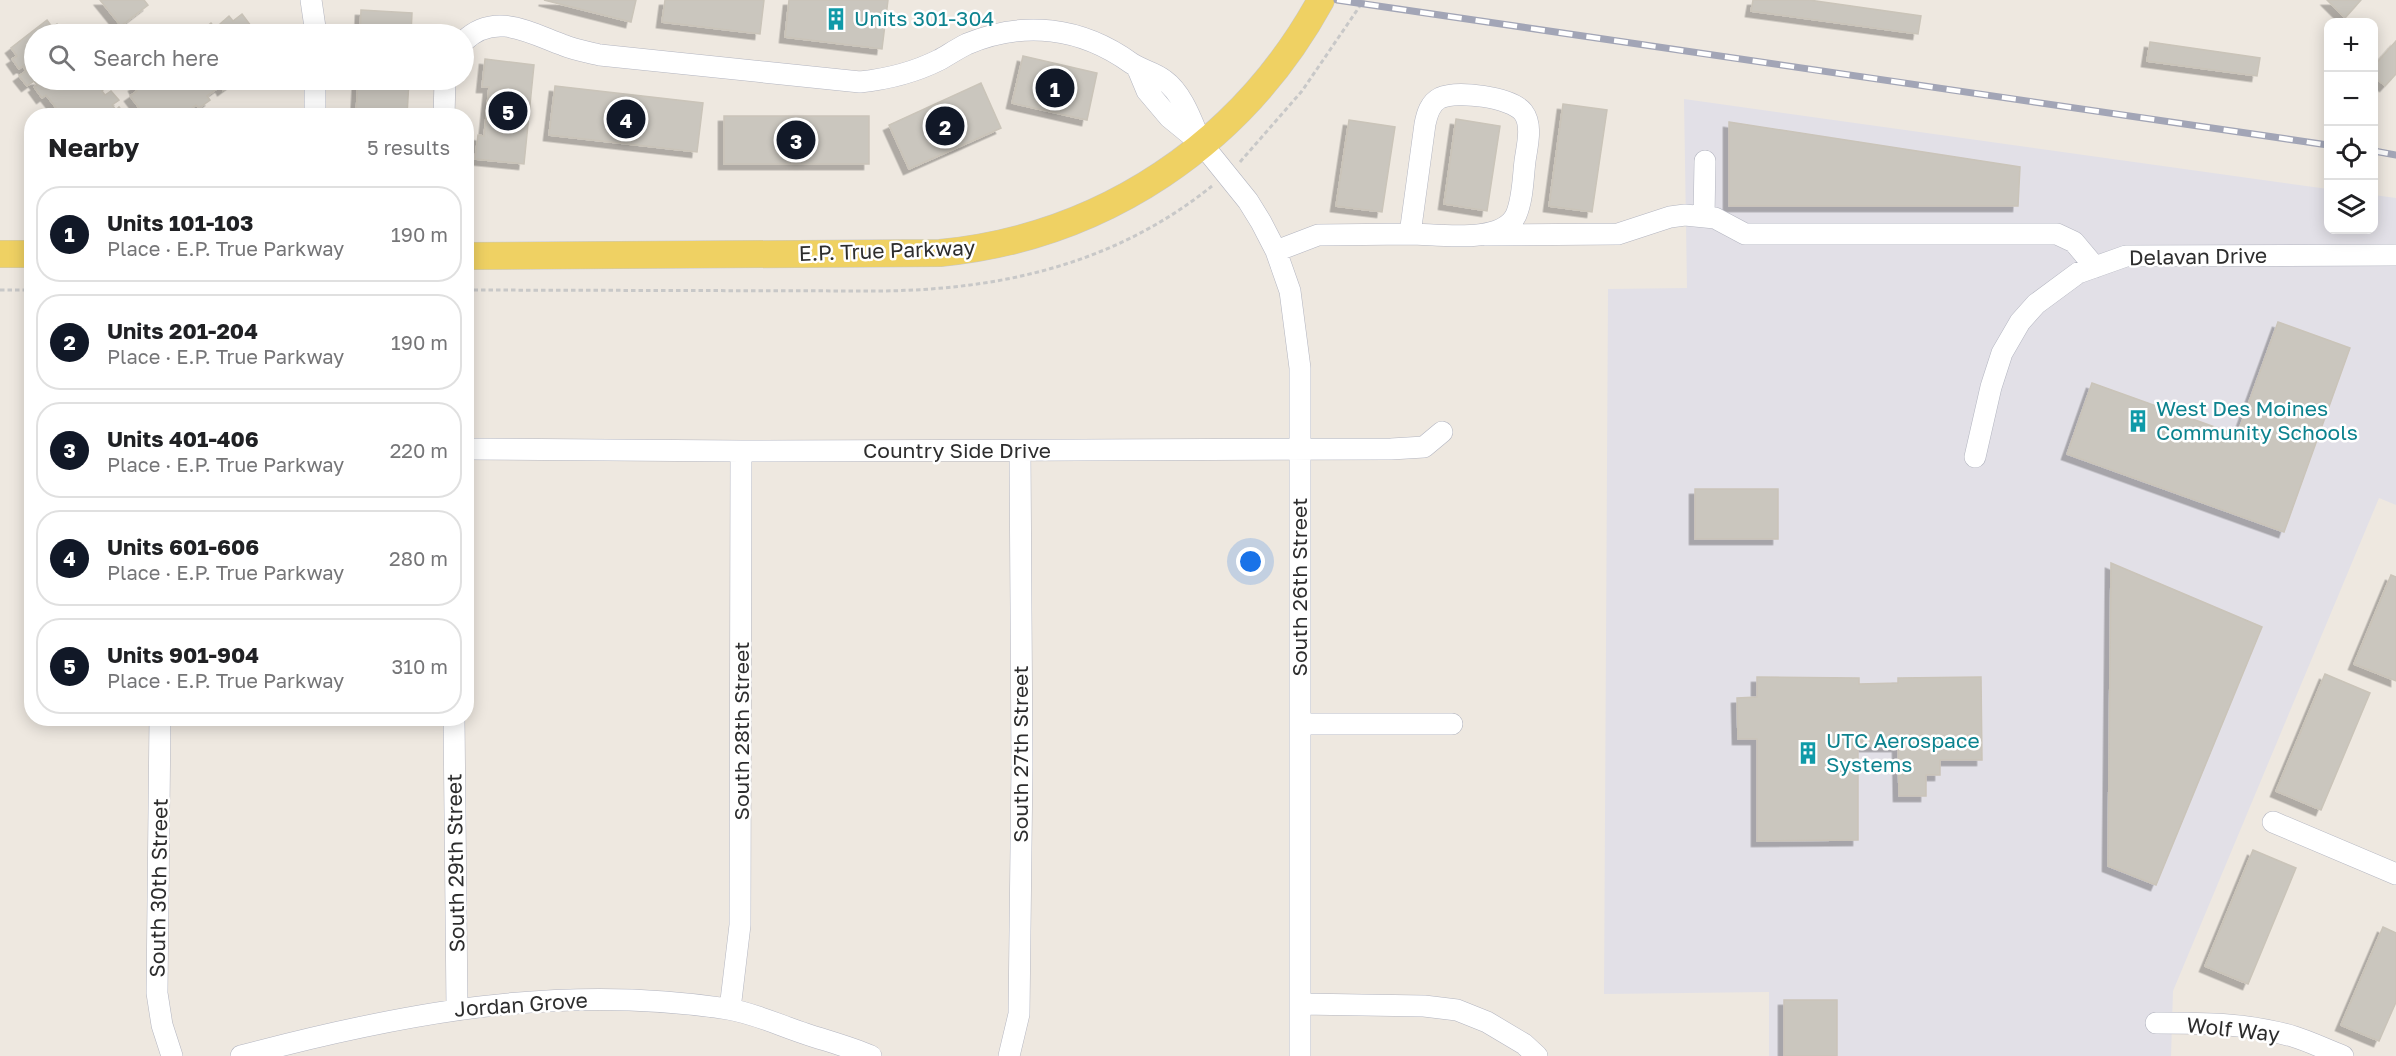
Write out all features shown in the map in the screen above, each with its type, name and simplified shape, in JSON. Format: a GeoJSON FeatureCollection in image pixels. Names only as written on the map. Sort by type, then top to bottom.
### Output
{"type":"FeatureCollection","features":[{"type":"Feature","properties":{"kind":"main road","name":"E.P. True Parkway"},"geometry":{"type":"LineString","coordinates":[[474,256],[914,254],[967,250],[1032,236],[1101,211],[1183,159],[1202,144],[1228,121],[1267,80],[1300,36],[1321,0]]}},
{"type":"Feature","properties":{"kind":"main road"},"geometry":{"type":"LineString","coordinates":[[0,254],[24,254]]}},
{"type":"Feature","properties":{"kind":"street"},"geometry":{"type":"LineString","coordinates":[[311,0],[315,24]]}},
{"type":"Feature","properties":{"kind":"street","name":"South 26th Street"},"geometry":{"type":"LineString","coordinates":[[474,34],[483,28],[515,26],[566,46],[600,55],[860,82],[888,79],[916,70],[964,45],[992,35],[1018,30],[1045,29],[1071,33],[1115,51],[1137,68],[1147,92],[1169,117],[1202,144],[1248,201],[1276,251],[1290,291],[1300,368],[1300,1056]]}},
{"type":"Feature","properties":{"kind":"street"},"geometry":{"type":"LineString","coordinates":[[315,90],[315,108]]}},
{"type":"Feature","properties":{"kind":"street"},"geometry":{"type":"LineString","coordinates":[[444,108],[445,90]]}},
{"type":"Feature","properties":{"kind":"street"},"geometry":{"type":"LineString","coordinates":[[1410,234],[1428,110],[1438,99],[1466,94],[1502,100],[1516,106],[1524,112],[1528,122],[1517,214],[1501,231],[1485,235]]}},
{"type":"Feature","properties":{"kind":"street"},"geometry":{"type":"LineString","coordinates":[[1704,216],[1705,161]]}},
{"type":"Feature","properties":{"kind":"street"},"geometry":{"type":"LineString","coordinates":[[1276,251],[1318,235],[1618,234],[1670,217],[1704,216],[1715,218],[1744,234],[2057,234],[2074,242],[2095,267]]}},
{"type":"Feature","properties":{"kind":"street","name":"Delavan Drive"},"geometry":{"type":"LineString","coordinates":[[1975,457],[1991,387],[2002,353],[2020,322],[2036,304],[2078,273],[2126,256],[2396,255]]}},
{"type":"Feature","properties":{"kind":"street","name":"Country Side Drive"},"geometry":{"type":"LineString","coordinates":[[474,449],[1020,451],[1424,447],[1442,432]]}},
{"type":"Feature","properties":{"kind":"street","name":"South 28th Street"},"geometry":{"type":"LineString","coordinates":[[730,1010],[740,925],[741,451]]}},
{"type":"Feature","properties":{"kind":"street","name":"South 27th Street"},"geometry":{"type":"LineString","coordinates":[[1009,1056],[1019,1014],[1022,765],[1020,451]]}},
{"type":"Feature","properties":{"kind":"street"},"geometry":{"type":"LineString","coordinates":[[1301,724],[1452,724]]}},
{"type":"Feature","properties":{"kind":"street","name":"South 30th Street"},"geometry":{"type":"LineString","coordinates":[[160,726],[157,993],[162,1025],[172,1056]]}},
{"type":"Feature","properties":{"kind":"street","name":"South 29th Street"},"geometry":{"type":"LineString","coordinates":[[454,726],[457,1008]]}},
{"type":"Feature","properties":{"kind":"street"},"geometry":{"type":"LineString","coordinates":[[2273,822],[2396,874]]}},
{"type":"Feature","properties":{"kind":"street","name":"Jordan Grove"},"geometry":{"type":"LineString","coordinates":[[241,1056],[321,1035],[457,1008],[562,998],[670,1003],[730,1010],[870,1056]]}},
{"type":"Feature","properties":{"kind":"street"},"geometry":{"type":"LineString","coordinates":[[1301,1004],[1424,1006],[1457,1010],[1487,1022],[1524,1044],[1537,1056]]}},
{"type":"Feature","properties":{"kind":"street","name":"Wolf Way"},"geometry":{"type":"LineString","coordinates":[[2156,1023],[2224,1024],[2260,1029],[2296,1037],[2343,1056]]}},
{"type":"Feature","properties":{"kind":"path"},"geometry":{"type":"LineString","coordinates":[[1237,165],[1302,91],[1364,0]]}},
{"type":"Feature","properties":{"kind":"path"},"geometry":{"type":"LineString","coordinates":[[0,290],[24,290]]}},
{"type":"Feature","properties":{"kind":"shaded area"},"geometry":{"type":"Polygon","coordinates":[[[1684,99],[2324,188],[2324,234],[2378,234],[2378,196],[2396,198],[2396,505],[2379,498],[2173,991],[2171,1056],[1769,1056],[1769,992],[1604,994],[1608,289],[1687,288],[1684,99]]]}},
{"type":"Feature","properties":{"kind":"building"},"geometry":{"type":"Polygon","coordinates":[[[100,0],[144,0],[148,5],[124,24],[119,24],[100,0]]]}},
{"type":"Feature","properties":{"kind":"building"},"geometry":{"type":"Polygon","coordinates":[[[544,0],[636,0],[631,22],[544,0]]]}},
{"type":"Feature","properties":{"kind":"building"},"geometry":{"type":"Polygon","coordinates":[[[665,0],[764,0],[760,34],[662,22],[665,0]]]}},
{"type":"Feature","properties":{"kind":"building","name":"Units 301-304"},"geometry":{"type":"Polygon","coordinates":[[[789,0],[888,0],[882,49],[785,37],[789,0]]]}},
{"type":"Feature","properties":{"kind":"building"},"geometry":{"type":"Polygon","coordinates":[[[1753,0],[1809,0],[1921,16],[1918,34],[1751,11],[1753,0]]]}},
{"type":"Feature","properties":{"kind":"building"},"geometry":{"type":"Polygon","coordinates":[[[2327,0],[2361,0],[2345,18],[2327,0]]]}},
{"type":"Feature","properties":{"kind":"building"},"geometry":{"type":"Polygon","coordinates":[[[361,10],[412,13],[411,24],[360,24],[361,10]]]}},
{"type":"Feature","properties":{"kind":"building"},"geometry":{"type":"Polygon","coordinates":[[[242,14],[250,24],[220,24],[229,16],[233,21],[242,14]]]}},
{"type":"Feature","properties":{"kind":"building"},"geometry":{"type":"Polygon","coordinates":[[[24,38],[24,68],[23,66],[19,69],[12,59],[17,56],[11,48],[24,38]]]}},
{"type":"Feature","properties":{"kind":"building"},"geometry":{"type":"Polygon","coordinates":[[[2396,41],[2396,74],[2385,86],[2378,80],[2378,61],[2396,41]]]}},
{"type":"Feature","properties":{"kind":"building"},"geometry":{"type":"Polygon","coordinates":[[[2150,42],[2260,58],[2257,76],[2147,61],[2150,42]]]}},
{"type":"Feature","properties":{"kind":"building"},"geometry":{"type":"Polygon","coordinates":[[[1023,56],[1097,73],[1087,120],[1012,103],[1023,56]]]}},
{"type":"Feature","properties":{"kind":"building"},"geometry":{"type":"Polygon","coordinates":[[[485,59],[534,65],[524,164],[475,159],[478,135],[484,136],[489,87],[482,87],[485,59]]]}},
{"type":"Feature","properties":{"kind":"building"},"geometry":{"type":"Polygon","coordinates":[[[24,72],[24,82],[19,76],[24,72]]]}},
{"type":"Feature","properties":{"kind":"building"},"geometry":{"type":"Polygon","coordinates":[[[981,83],[1001,128],[909,169],[889,125],[981,83]]]}},
{"type":"Feature","properties":{"kind":"building"},"geometry":{"type":"Polygon","coordinates":[[[555,86],[703,103],[697,152],[549,135],[555,86]]]}},
{"type":"Feature","properties":{"kind":"building"},"geometry":{"type":"Polygon","coordinates":[[[36,90],[103,90],[105,95],[111,91],[119,100],[112,105],[114,108],[56,108],[46,95],[42,98],[36,90]]]}},
{"type":"Feature","properties":{"kind":"building"},"geometry":{"type":"Polygon","coordinates":[[[215,90],[207,96],[210,100],[199,108],[196,105],[192,108],[139,108],[130,96],[137,91],[215,90]]]}},
{"type":"Feature","properties":{"kind":"building"},"geometry":{"type":"Polygon","coordinates":[[[357,90],[408,90],[407,108],[356,108],[357,90]]]}},
{"type":"Feature","properties":{"kind":"building"},"geometry":{"type":"Polygon","coordinates":[[[1563,104],[1607,110],[1592,212],[1549,206],[1563,104]]]}},
{"type":"Feature","properties":{"kind":"building"},"geometry":{"type":"Polygon","coordinates":[[[724,116],[869,116],[869,164],[724,164],[724,116]]]}},
{"type":"Feature","properties":{"kind":"building"},"geometry":{"type":"Polygon","coordinates":[[[1456,119],[1500,126],[1487,211],[1444,204],[1456,119]]]}},
{"type":"Feature","properties":{"kind":"building"},"geometry":{"type":"Polygon","coordinates":[[[1349,120],[1395,127],[1382,212],[1336,206],[1349,120]]]}},
{"type":"Feature","properties":{"kind":"building"},"geometry":{"type":"Polygon","coordinates":[[[1729,122],[2020,167],[2018,206],[1729,206],[1729,122]]]}},
{"type":"Feature","properties":{"kind":"building","name":"West Des Moines Community Schools"},"geometry":{"type":"Polygon","coordinates":[[[2278,322],[2350,348],[2284,532],[2067,454],[2092,383],[2237,435],[2278,322]]]}},
{"type":"Feature","properties":{"kind":"building"},"geometry":{"type":"Polygon","coordinates":[[[1695,489],[1778,489],[1778,539],[1695,539],[1695,489]]]}},
{"type":"Feature","properties":{"kind":"building"},"geometry":{"type":"Polygon","coordinates":[[[2111,563],[2262,627],[2156,885],[2108,866],[2111,563]]]}},
{"type":"Feature","properties":{"kind":"building"},"geometry":{"type":"Polygon","coordinates":[[[2391,575],[2396,577],[2396,681],[2354,664],[2391,575]]]}},
{"type":"Feature","properties":{"kind":"building"},"geometry":{"type":"Polygon","coordinates":[[[2325,674],[2370,693],[2321,810],[2276,791],[2325,674]]]}},
{"type":"Feature","properties":{"kind":"building","name":"UTC Aerospace Systems"},"geometry":{"type":"Polygon","coordinates":[[[1757,677],[1859,678],[1859,684],[1898,683],[1898,678],[1981,677],[1982,760],[1940,760],[1940,775],[1926,775],[1926,796],[1899,796],[1898,746],[1858,746],[1858,840],[1757,841],[1757,739],[1738,739],[1737,698],[1757,697],[1757,677]]]}},
{"type":"Feature","properties":{"kind":"building"},"geometry":{"type":"Polygon","coordinates":[[[2253,850],[2296,868],[2248,984],[2205,966],[2253,850]]]}},
{"type":"Feature","properties":{"kind":"building"},"geometry":{"type":"Polygon","coordinates":[[[2383,927],[2396,933],[2396,1002],[2379,1041],[2341,1025],[2383,927]]]}},
{"type":"Feature","properties":{"kind":"building"},"geometry":{"type":"Polygon","coordinates":[[[1784,1000],[1837,1000],[1837,1056],[1784,1056],[1784,1000]]]}},
{"type":"Feature","properties":{"kind":"railway"},"geometry":{"type":"LineString","coordinates":[[1337,0],[2324,144]]}},
{"type":"Feature","properties":{"kind":"railway"},"geometry":{"type":"LineString","coordinates":[[2378,152],[2396,155]]}},
{"type":"Feature","properties":{"kind":"place","name":"Units 301-304"},"geometry":{"type":"Point","coordinates":[836,19]}},
{"type":"Feature","properties":{"kind":"place","name":"Units 101-103"},"geometry":{"type":"Point","coordinates":[1055,88]}},
{"type":"Feature","properties":{"kind":"place","name":"Units 901-904"},"geometry":{"type":"Point","coordinates":[508,111]}},
{"type":"Feature","properties":{"kind":"place","name":"Units 601-606"},"geometry":{"type":"Point","coordinates":[626,119]}},
{"type":"Feature","properties":{"kind":"place","name":"Units 201-204"},"geometry":{"type":"Point","coordinates":[945,126]}},
{"type":"Feature","properties":{"kind":"place","name":"Units 401-406"},"geometry":{"type":"Point","coordinates":[796,140]}},
{"type":"Feature","properties":{"kind":"place","name":"West Des Moines Community Schools"},"geometry":{"type":"Point","coordinates":[2138,421]}},
{"type":"Feature","properties":{"kind":"place","name":"UTC Aerospace Systems"},"geometry":{"type":"Point","coordinates":[1808,753]}}]}
